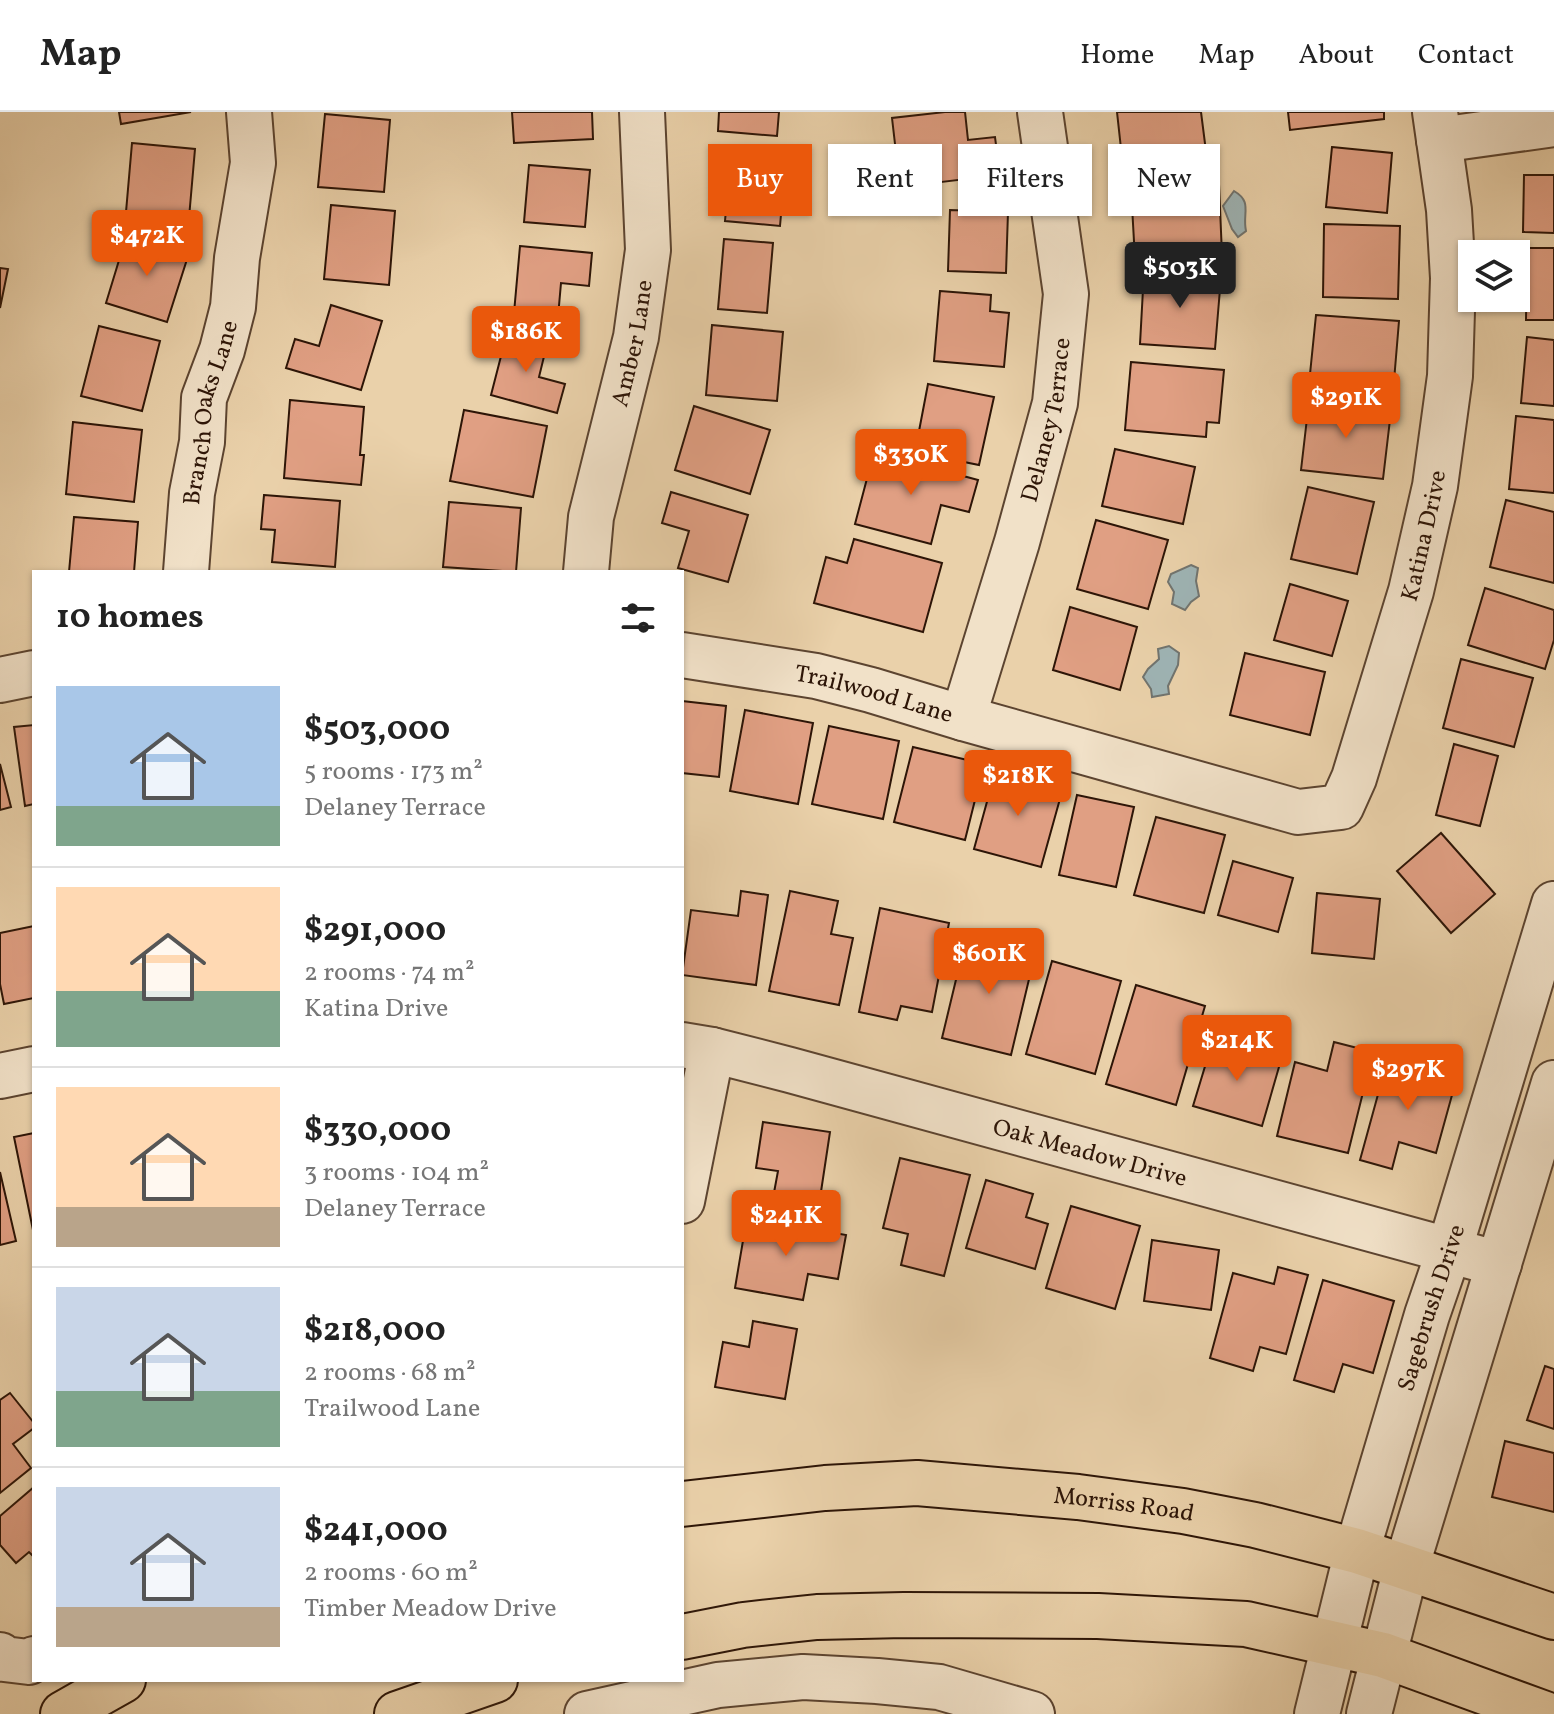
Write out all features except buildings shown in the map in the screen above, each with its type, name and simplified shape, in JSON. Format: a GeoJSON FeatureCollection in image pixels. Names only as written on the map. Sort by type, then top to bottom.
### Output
{"type":"FeatureCollection","features":[{"type":"Feature","properties":{"kind":"main road","name":"Morriss Road"},"geometry":{"type":"LineString","coordinates":[[684,1504],[825,1488],[917,1483],[1078,1497],[1183,1511],[1255,1525],[1357,1551],[1554,1617]]}},
{"type":"Feature","properties":{"kind":"main road"},"geometry":{"type":"LineString","coordinates":[[684,1637],[743,1625],[817,1617],[904,1615],[1098,1616],[1246,1624],[1383,1655],[1545,1714]]}},
{"type":"Feature","properties":{"kind":"main road"},"geometry":{"type":"LineString","coordinates":[[63,1714],[119,1682]]}},
{"type":"Feature","properties":{"kind":"main road"},"geometry":{"type":"LineString","coordinates":[[397,1714],[489,1682]]}},
{"type":"Feature","properties":{"kind":"street","name":"Branch Oaks Lane"},"geometry":{"type":"LineString","coordinates":[[186,570],[192,493],[202,442],[204,398],[222,350],[233,307],[237,258],[253,163],[249,112]]}},
{"type":"Feature","properties":{"kind":"street","name":"Amber Lane"},"geometry":{"type":"LineString","coordinates":[[586,570],[591,517],[636,337],[648,250],[642,112]]}},
{"type":"Feature","properties":{"kind":"street","name":"Delaney Terrace"},"geometry":{"type":"LineString","coordinates":[[963,718],[1017,542],[1055,403],[1066,294],[1040,112]]}},
{"type":"Feature","properties":{"kind":"street"},"geometry":{"type":"LineString","coordinates":[[1437,126],[1554,124]]}},
{"type":"Feature","properties":{"kind":"street","name":"Katina Drive"},"geometry":{"type":"LineString","coordinates":[[1341,807],[1354,778],[1411,591],[1435,486],[1450,376],[1453,278],[1449,210],[1437,126]]}},
{"type":"Feature","properties":{"kind":"street","name":"Trailwood Lane"},"geometry":{"type":"LineString","coordinates":[[684,655],[816,676],[871,690],[1298,812],[1341,807]]}},
{"type":"Feature","properties":{"kind":"street"},"geometry":{"type":"LineString","coordinates":[[0,680],[32,673]]}},
{"type":"Feature","properties":{"kind":"street","name":"Sagebrush Drive"},"geometry":{"type":"LineString","coordinates":[[1317,1714],[1357,1551],[1554,904]]}},
{"type":"Feature","properties":{"kind":"street"},"geometry":{"type":"LineString","coordinates":[[684,1181],[697,1048]]}},
{"type":"Feature","properties":{"kind":"street","name":"Oak Meadow Drive"},"geometry":{"type":"LineString","coordinates":[[697,1048],[1499,1264]]}},
{"type":"Feature","properties":{"kind":"street"},"geometry":{"type":"LineString","coordinates":[[0,1076],[32,1069]]}},
{"type":"Feature","properties":{"kind":"street"},"geometry":{"type":"LineString","coordinates":[[1369,1714],[1406,1568],[1554,1083]]}},
{"type":"Feature","properties":{"kind":"street"},"geometry":{"type":"LineString","coordinates":[[587,1714],[718,1685],[803,1677],[877,1681],[937,1700],[1032,1714]]}},
{"type":"Feature","properties":{"kind":"shaded area"},"geometry":{"type":"Polygon","coordinates":[[[1234,191],[1243,199],[1246,208],[1246,231],[1238,237],[1223,206],[1234,191]]]}},
{"type":"Feature","properties":{"kind":"shaded area"},"geometry":{"type":"Polygon","coordinates":[[[1191,565],[1198,568],[1196,581],[1199,596],[1185,610],[1172,604],[1174,592],[1168,582],[1171,574],[1191,565]]]}},
{"type":"Feature","properties":{"kind":"shaded area"},"geometry":{"type":"Polygon","coordinates":[[[1169,646],[1179,653],[1178,665],[1168,686],[1169,694],[1152,697],[1143,677],[1159,659],[1158,649],[1169,646]]]}}]}
